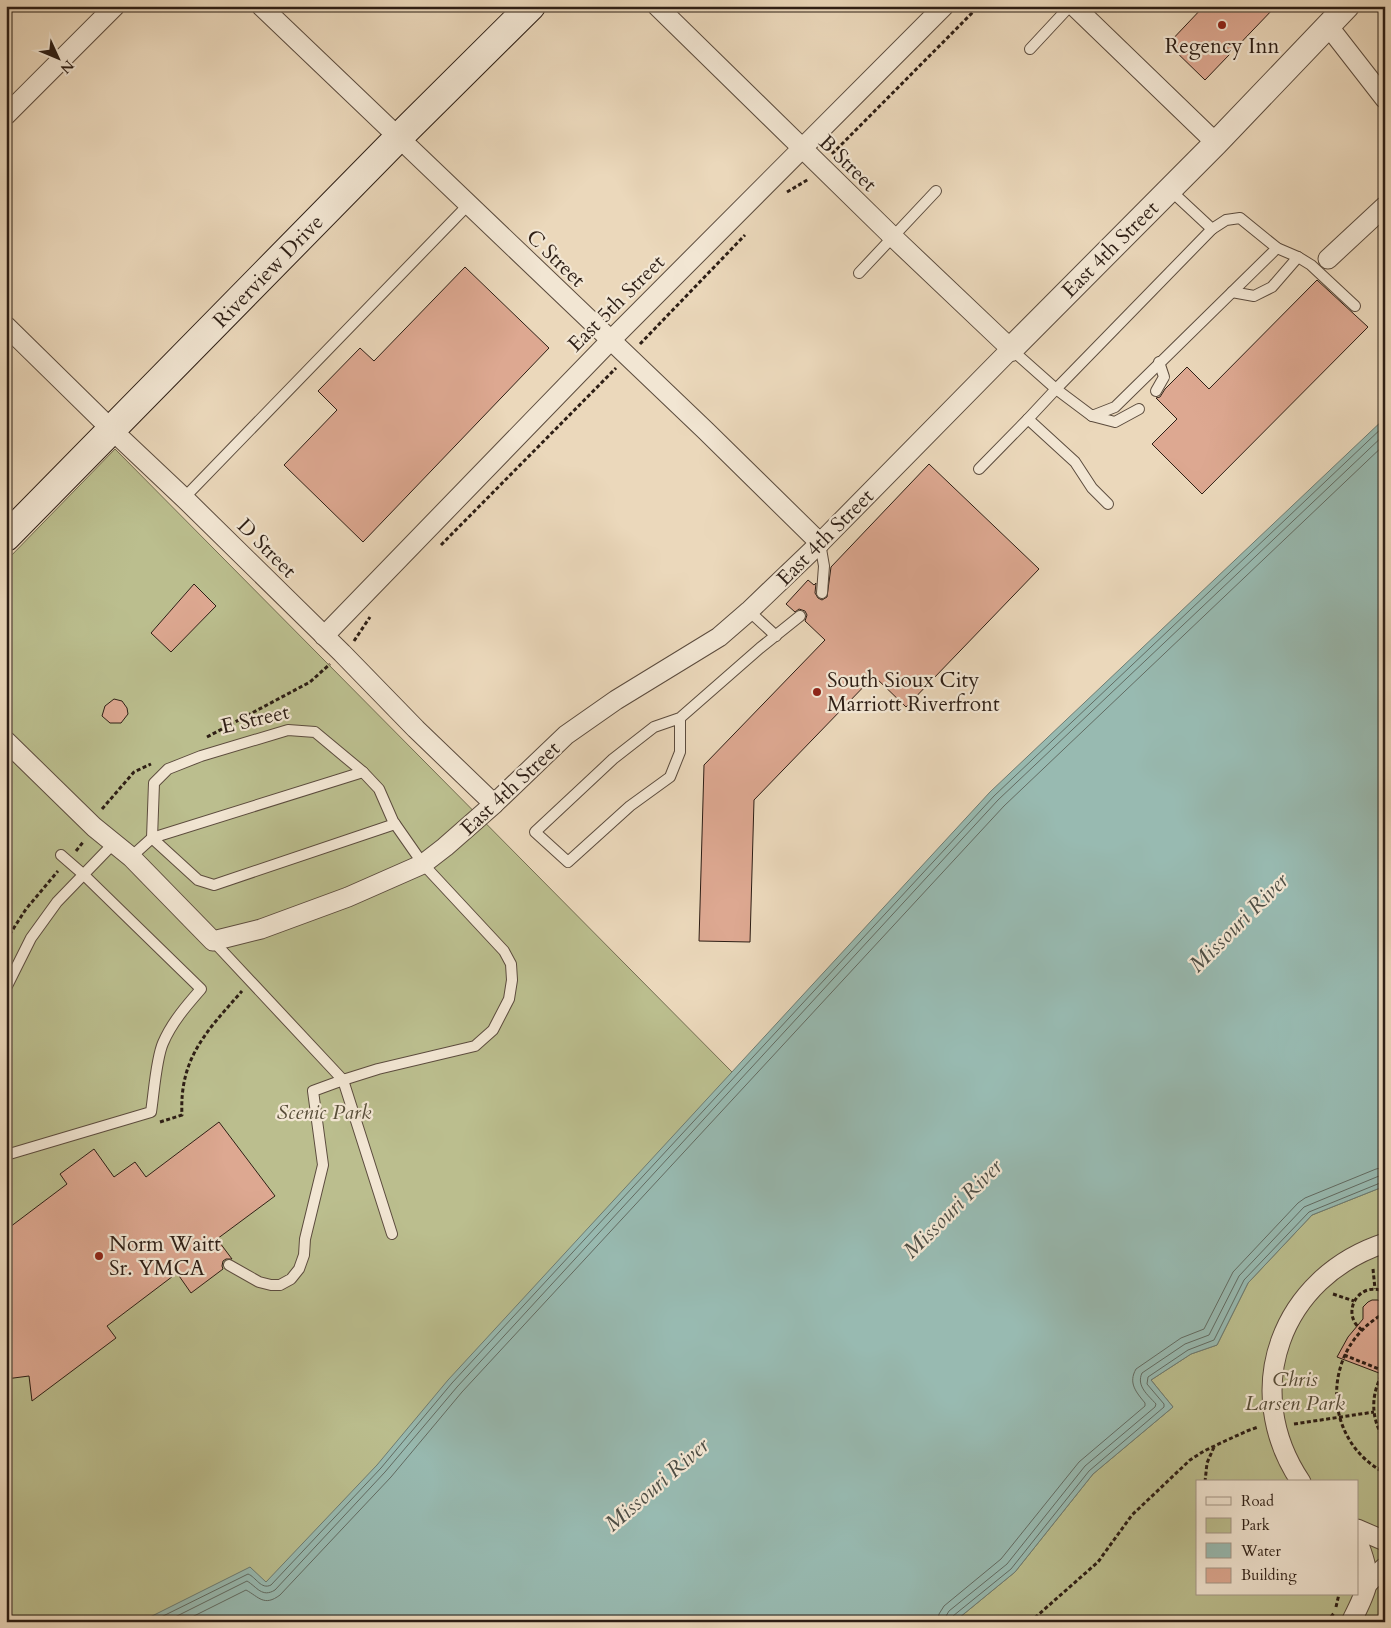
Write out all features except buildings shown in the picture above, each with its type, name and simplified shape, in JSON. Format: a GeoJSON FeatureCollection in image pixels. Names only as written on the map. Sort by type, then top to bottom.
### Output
{"type":"FeatureCollection","features":[{"type":"Feature","properties":{"kind":"main road","name":"Riverview Drive"},"geometry":{"type":"LineString","coordinates":[[6,537],[399,137],[531,6]]}},
{"type":"Feature","properties":{"kind":"street"},"geometry":{"type":"LineString","coordinates":[[6,115],[115,6]]}},
{"type":"Feature","properties":{"kind":"street","name":"C Street"},"geometry":{"type":"LineString","coordinates":[[262,6],[820,543]]}},
{"type":"Feature","properties":{"kind":"street","name":"B Street"},"geometry":{"type":"LineString","coordinates":[[657,6],[1010,349]]}},
{"type":"Feature","properties":{"kind":"street","name":"East 5th Street"},"geometry":{"type":"LineString","coordinates":[[324,636],[610,341],[944,6]]}},
{"type":"Feature","properties":{"kind":"street"},"geometry":{"type":"LineString","coordinates":[[1072,6],[1216,144]]}},
{"type":"Feature","properties":{"kind":"street","name":"East 4th Street"},"geometry":{"type":"LineString","coordinates":[[213,941],[261,929],[348,898],[423,864],[494,804],[566,735],[616,700],[719,637],[820,543],[1010,349],[1216,144],[1347,6]]}},
{"type":"Feature","properties":{"kind":"street"},"geometry":{"type":"LineString","coordinates":[[1329,26],[1385,99]]}},
{"type":"Feature","properties":{"kind":"street"},"geometry":{"type":"LineString","coordinates":[[1328,259],[1385,206]]}},
{"type":"Feature","properties":{"kind":"street","name":"D Street"},"geometry":{"type":"LineString","coordinates":[[6,326],[184,498],[494,804]]}},
{"type":"Feature","properties":{"kind":"street"},"geometry":{"type":"LineString","coordinates":[[6,741],[94,827],[130,857],[213,941]]}},
{"type":"Feature","properties":{"kind":"street"},"geometry":{"type":"LineString","coordinates":[[1300,1480],[1269,1426],[1274,1364],[1282,1336],[1293,1314],[1313,1286],[1332,1269],[1360,1251],[1385,1243]]}},
{"type":"Feature","properties":{"kind":"street"},"geometry":{"type":"LineString","coordinates":[[1358,1529],[1385,1541]]}},
{"type":"Feature","properties":{"kind":"street"},"geometry":{"type":"LineString","coordinates":[[1358,1543],[1366,1571],[1367,1584]]}},
{"type":"Feature","properties":{"kind":"street"},"geometry":{"type":"LineString","coordinates":[[1351,1622],[1367,1584],[1385,1567]]}},
{"type":"Feature","properties":{"kind":"lane"},"geometry":{"type":"LineString","coordinates":[[1030,50],[1072,6]]}},
{"type":"Feature","properties":{"kind":"lane"},"geometry":{"type":"LineString","coordinates":[[1169,189],[1212,229]]}},
{"type":"Feature","properties":{"kind":"lane"},"geometry":{"type":"LineString","coordinates":[[859,273],[936,191]]}},
{"type":"Feature","properties":{"kind":"lane"},"geometry":{"type":"LineString","coordinates":[[184,498],[468,205]]}},
{"type":"Feature","properties":{"kind":"lane"},"geometry":{"type":"LineString","coordinates":[[979,469],[1212,229],[1226,220],[1240,218],[1277,248],[1311,265],[1355,306]]}},
{"type":"Feature","properties":{"kind":"lane"},"geometry":{"type":"LineString","coordinates":[[1092,416],[1114,407],[1277,248]]}},
{"type":"Feature","properties":{"kind":"lane"},"geometry":{"type":"LineString","coordinates":[[1232,292],[1254,296],[1272,287],[1298,257]]}},
{"type":"Feature","properties":{"kind":"lane"},"geometry":{"type":"LineString","coordinates":[[1010,349],[1056,389],[1092,416],[1115,422],[1139,408]]}},
{"type":"Feature","properties":{"kind":"lane"},"geometry":{"type":"LineString","coordinates":[[1156,391],[1164,377],[1159,362]]}},
{"type":"Feature","properties":{"kind":"lane"},"geometry":{"type":"LineString","coordinates":[[1028,420],[1075,462],[1092,488],[1108,504]]}},
{"type":"Feature","properties":{"kind":"lane"},"geometry":{"type":"LineString","coordinates":[[820,543],[824,566],[822,593]]}},
{"type":"Feature","properties":{"kind":"lane"},"geometry":{"type":"LineString","coordinates":[[749,611],[776,636]]}},
{"type":"Feature","properties":{"kind":"lane"},"geometry":{"type":"LineString","coordinates":[[680,718],[680,752],[670,777],[630,806],[568,862],[535,832],[613,759],[654,727],[680,718],[760,648],[800,616]]}},
{"type":"Feature","properties":{"kind":"lane","name":"E Street"},"geometry":{"type":"LineString","coordinates":[[152,838],[154,783],[168,769],[201,756],[288,730],[315,732],[363,772],[379,789],[395,824],[423,864],[504,951],[511,964],[512,980],[509,999],[493,1030],[476,1046],[378,1069],[313,1091],[323,1165],[305,1239],[304,1255],[300,1269],[291,1279],[280,1285],[271,1285],[259,1282],[229,1265]]}},
{"type":"Feature","properties":{"kind":"lane"},"geometry":{"type":"LineString","coordinates":[[130,857],[152,838],[363,772]]}},
{"type":"Feature","properties":{"kind":"lane"},"geometry":{"type":"LineString","coordinates":[[152,838],[198,880],[214,885],[395,824]]}},
{"type":"Feature","properties":{"kind":"lane"},"geometry":{"type":"LineString","coordinates":[[6,988],[31,938],[58,902],[114,843]]}},
{"type":"Feature","properties":{"kind":"lane"},"geometry":{"type":"LineString","coordinates":[[6,1154],[151,1112],[162,1044],[181,1012],[201,989],[61,855]]}},
{"type":"Feature","properties":{"kind":"lane"},"geometry":{"type":"LineString","coordinates":[[213,941],[344,1080],[392,1234]]}},
{"type":"Feature","properties":{"kind":"path"},"geometry":{"type":"LineString","coordinates":[[828,159],[979,6]]}},
{"type":"Feature","properties":{"kind":"path"},"geometry":{"type":"LineString","coordinates":[[1362,1330],[1355,1323],[1352,1314],[1356,1297],[1360,1293],[1371,1289],[1385,1292]]}},
{"type":"Feature","properties":{"kind":"path"},"geometry":{"type":"LineString","coordinates":[[1385,1313],[1362,1330],[1353,1340],[1344,1355],[1337,1378],[1336,1390],[1340,1418],[1353,1446],[1378,1470],[1385,1473]]}},
{"type":"Feature","properties":{"kind":"path"},"geometry":{"type":"LineString","coordinates":[[1344,1355],[1384,1370],[1376,1387],[1373,1400],[1379,1432],[1385,1440]]}},
{"type":"Feature","properties":{"kind":"path"},"geometry":{"type":"LineString","coordinates":[[1030,1622],[1098,1562],[1132,1515],[1190,1460],[1214,1446],[1247,1431],[1269,1426],[1374,1412]]}},
{"type":"Feature","properties":{"kind":"path"},"geometry":{"type":"LineString","coordinates":[[1205,1480],[1207,1463],[1214,1446]]}},
{"type":"Feature","properties":{"kind":"path"},"geometry":{"type":"LineString","coordinates":[[1378,1470],[1385,1462]]}},
{"type":"Feature","properties":{"kind":"path"},"geometry":{"type":"LineString","coordinates":[[1326,1622],[1335,1612],[1339,1596]]}},
{"type":"Feature","properties":{"kind":"green space","name":"Scenic Park"},"geometry":{"type":"Polygon","coordinates":[[[115,449],[732,1072],[404,1570],[314,1622],[6,1622],[6,561],[115,449]]]}},
{"type":"Feature","properties":{"kind":"green space","name":"Chris Larsen Park"},"geometry":{"type":"Polygon","coordinates":[[[1385,1186],[1385,1622],[954,1622],[1015,1572],[1093,1474],[1173,1407],[1151,1380],[1191,1354],[1217,1345],[1248,1283],[1312,1215],[1385,1186]]]}},
{"type":"Feature","properties":{"kind":"water","name":"Missouri River"},"geometry":{"type":"Polygon","coordinates":[[[1385,418],[1385,1186],[1312,1215],[1248,1283],[1217,1345],[1191,1354],[1151,1380],[1173,1407],[1093,1474],[1015,1572],[954,1622],[140,1622],[250,1567],[266,1582],[377,1465],[448,1380],[990,792],[1385,418]]]}},
{"type":"Feature","properties":{"kind":"place","name":"Regency Inn"},"geometry":{"type":"Point","coordinates":[1222,25]}},
{"type":"Feature","properties":{"kind":"place","name":"South Sioux City Marriott Riverfront"},"geometry":{"type":"Point","coordinates":[817,692]}},
{"type":"Feature","properties":{"kind":"place","name":"Norm Waitt Sr. YMCA"},"geometry":{"type":"Point","coordinates":[99,1256]}}]}
